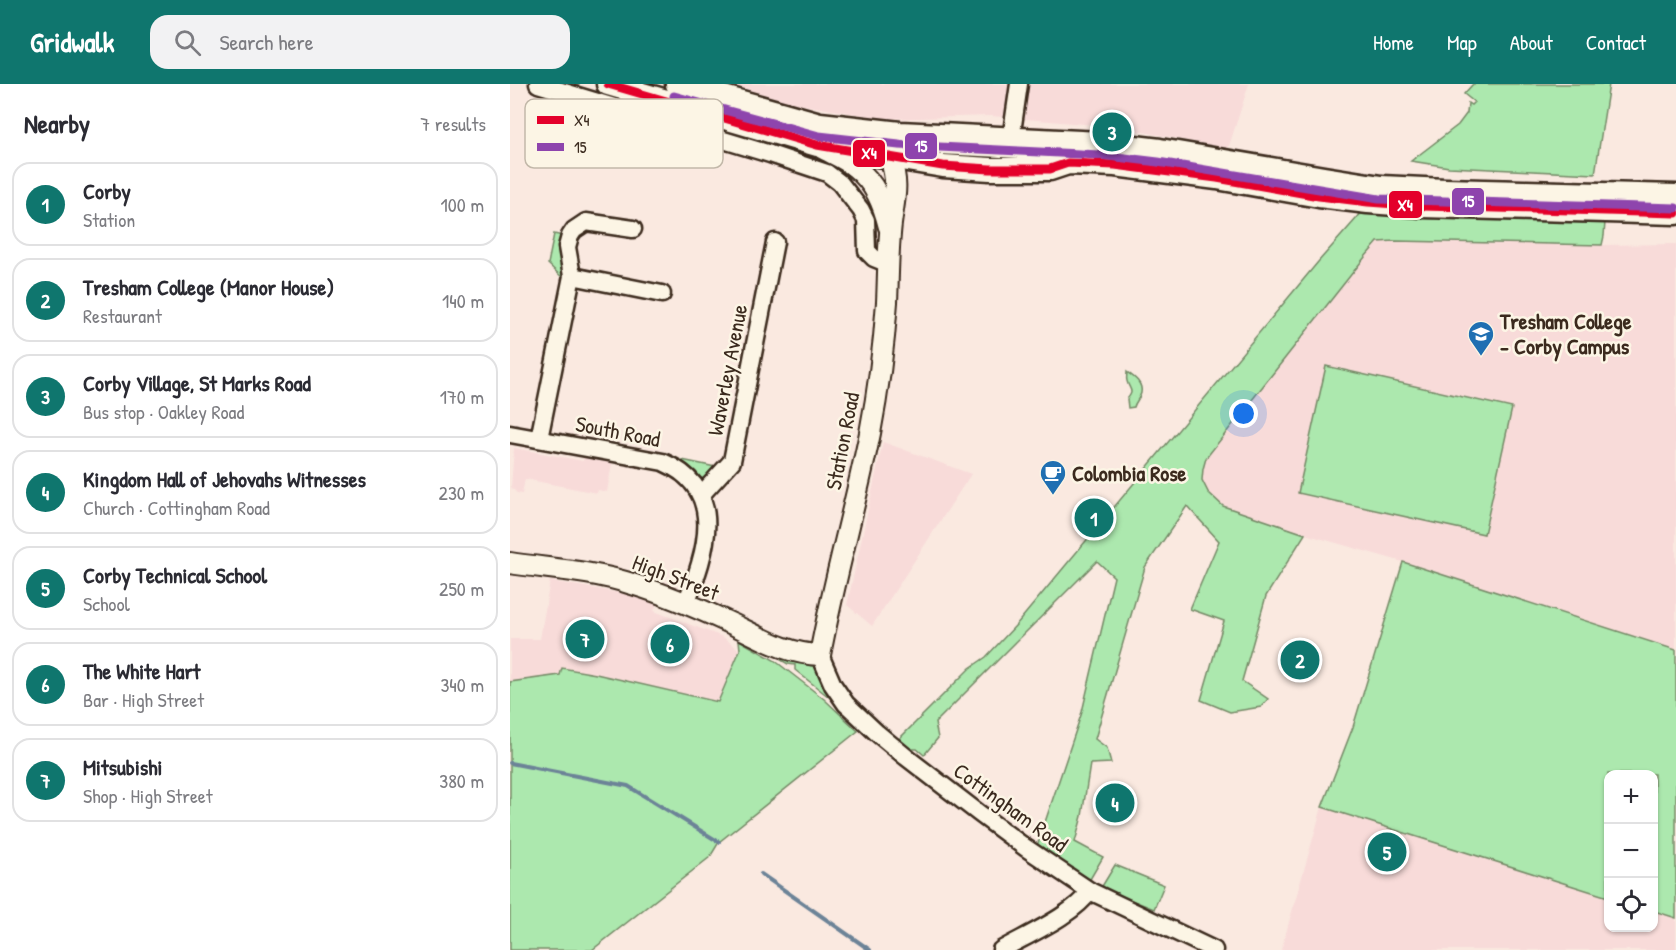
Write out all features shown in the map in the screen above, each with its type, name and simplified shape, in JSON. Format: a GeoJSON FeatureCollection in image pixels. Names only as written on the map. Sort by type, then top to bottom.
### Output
{"type":"FeatureCollection","features":[{"type":"Feature","properties":{"kind":"highway"},"geometry":{"type":"LineString","coordinates":[[608,84],[670,99]]}},
{"type":"Feature","properties":{"kind":"highway"},"geometry":{"type":"LineString","coordinates":[[677,84],[718,99]]}},
{"type":"Feature","properties":{"kind":"highway"},"geometry":{"type":"LineString","coordinates":[[723,101],[818,135],[900,133],[1101,143],[1160,150],[1380,187],[1676,196]]}},
{"type":"Feature","properties":{"kind":"highway"},"geometry":{"type":"LineString","coordinates":[[723,112],[818,135],[870,141],[884,147],[890,158],[929,164],[990,169],[1050,169],[1068,163]]}},
{"type":"Feature","properties":{"kind":"highway"},"geometry":{"type":"LineString","coordinates":[[1011,139],[1015,149],[1021,153],[1051,157],[1068,163],[1149,168],[1319,196],[1379,203],[1434,207],[1676,213]]}},
{"type":"Feature","properties":{"kind":"highway"},"geometry":{"type":"LineString","coordinates":[[990,169],[1006,154],[1011,139]]}},
{"type":"Feature","properties":{"kind":"main road","name":"Station Road"},"geometry":{"type":"LineString","coordinates":[[818,135],[873,185],[884,209],[890,233]]}},
{"type":"Feature","properties":{"kind":"main road","name":"Station Road"},"geometry":{"type":"LineString","coordinates":[[820,655],[828,609],[870,432],[887,305],[890,233],[897,191],[895,172],[890,158]]}},
{"type":"Feature","properties":{"kind":"main road"},"geometry":{"type":"LineString","coordinates":[[897,191],[905,179],[929,164]]}},
{"type":"Feature","properties":{"kind":"main road","name":"High Street"},"geometry":{"type":"LineString","coordinates":[[510,563],[607,577],[632,584],[686,603],[779,647],[805,655],[820,655]]}},
{"type":"Feature","properties":{"kind":"street"},"geometry":{"type":"LineString","coordinates":[[538,84],[588,99]]}},
{"type":"Feature","properties":{"kind":"street"},"geometry":{"type":"LineString","coordinates":[[1011,139],[1019,84]]}},
{"type":"Feature","properties":{"kind":"street"},"geometry":{"type":"LineString","coordinates":[[723,140],[827,173],[840,183],[861,210],[866,220],[867,251],[874,258],[889,264]]}},
{"type":"Feature","properties":{"kind":"street"},"geometry":{"type":"LineString","coordinates":[[539,440],[572,276],[567,247],[570,236],[579,225],[592,221],[633,229]]}},
{"type":"Feature","properties":{"kind":"street","name":"Waverley Avenue"},"geometry":{"type":"LineString","coordinates":[[701,495],[732,461],[776,242]]}},
{"type":"Feature","properties":{"kind":"street"},"geometry":{"type":"LineString","coordinates":[[572,276],[662,294]]}},
{"type":"Feature","properties":{"kind":"street","name":"South Road"},"geometry":{"type":"LineString","coordinates":[[510,434],[663,462],[684,475],[701,495]]}},
{"type":"Feature","properties":{"kind":"street"},"geometry":{"type":"LineString","coordinates":[[686,603],[694,583],[707,534],[707,522],[701,495]]}},
{"type":"Feature","properties":{"kind":"street","name":"Cottingham Road"},"geometry":{"type":"LineString","coordinates":[[820,655],[833,685],[846,704],[864,722],[989,821],[1090,891],[1214,950]]}},
{"type":"Feature","properties":{"kind":"street"},"geometry":{"type":"LineString","coordinates":[[1001,950],[1062,916],[1084,900],[1090,891]]}},
{"type":"Feature","properties":{"kind":"shaded area"},"geometry":{"type":"Polygon","coordinates":[[[722,84],[1249,84],[1228,149],[1118,127],[991,116],[884,119],[780,101],[722,84]]]}},
{"type":"Feature","properties":{"kind":"shaded area","name":"Tresham College - Corby Campus"},"geometry":{"type":"Polygon","coordinates":[[[1378,242],[1676,244],[1676,650],[1403,562],[1305,534],[1223,506],[1208,492],[1202,480],[1206,458],[1378,242]]]}},
{"type":"Feature","properties":{"kind":"shaded area"},"geometry":{"type":"Polygon","coordinates":[[[883,442],[971,474],[872,626],[847,605],[883,442]]]}},
{"type":"Feature","properties":{"kind":"shaded area"},"geometry":{"type":"Polygon","coordinates":[[[514,448],[583,461],[584,457],[612,463],[607,492],[598,490],[597,493],[525,479],[522,494],[517,493],[511,487],[514,448]]]}},
{"type":"Feature","properties":{"kind":"shaded area"},"geometry":{"type":"Polygon","coordinates":[[[550,581],[633,595],[657,603],[654,611],[723,637],[740,650],[719,702],[562,668],[560,675],[510,682],[510,639],[540,639],[550,581]]]}},
{"type":"Feature","properties":{"kind":"shaded area"},"geometry":{"type":"Polygon","coordinates":[[[1322,807],[1604,896],[1604,932],[1658,932],[1658,912],[1676,918],[1676,950],[1281,950],[1322,807]]]}},
{"type":"Feature","properties":{"kind":"green space"},"geometry":{"type":"Polygon","coordinates":[[[1473,84],[1609,84],[1595,174],[1449,167],[1411,161],[1458,125],[1467,113],[1468,103],[1471,105],[1474,102],[1464,94],[1473,84]]]}},
{"type":"Feature","properties":{"kind":"green space"},"geometry":{"type":"Polygon","coordinates":[[[1364,210],[1605,222],[1604,236],[1602,245],[1378,242],[1365,257],[1206,458],[1203,469],[1202,480],[1208,492],[1223,506],[1305,534],[1266,596],[1242,681],[1268,699],[1261,707],[1230,712],[1201,700],[1224,621],[1190,609],[1219,541],[1187,506],[1145,567],[1095,739],[1107,748],[1111,763],[1090,764],[1082,816],[1075,842],[1103,857],[1089,881],[1037,846],[1082,712],[1114,577],[1097,561],[935,723],[938,738],[924,755],[898,740],[970,668],[986,657],[1016,625],[1318,262],[1364,210]]]}},
{"type":"Feature","properties":{"kind":"green space"},"geometry":{"type":"Polygon","coordinates":[[[554,234],[563,236],[565,280],[548,264],[554,234]]]}},
{"type":"Feature","properties":{"kind":"green space"},"geometry":{"type":"Polygon","coordinates":[[[1326,366],[1512,408],[1484,534],[1298,493],[1326,366]]]}},
{"type":"Feature","properties":{"kind":"green space"},"geometry":{"type":"Polygon","coordinates":[[[1127,372],[1141,386],[1140,395],[1134,407],[1128,408],[1127,399],[1131,392],[1127,372]]]}},
{"type":"Feature","properties":{"kind":"green space"},"geometry":{"type":"Polygon","coordinates":[[[682,460],[720,468],[709,476],[700,478],[681,466],[682,460]]]}},
{"type":"Feature","properties":{"kind":"green space"},"geometry":{"type":"Polygon","coordinates":[[[1403,562],[1676,650],[1676,918],[1658,912],[1658,770],[1604,770],[1604,896],[1322,807],[1353,727],[1403,562]]]}},
{"type":"Feature","properties":{"kind":"green space"},"geometry":{"type":"Polygon","coordinates":[[[739,640],[774,660],[824,699],[858,731],[719,842],[710,857],[592,950],[510,950],[510,682],[560,675],[562,668],[718,702],[740,650],[739,640]]]}},
{"type":"Feature","properties":{"kind":"green space"},"geometry":{"type":"Polygon","coordinates":[[[784,658],[816,667],[839,705],[795,670],[795,665],[781,660],[784,658]]]}},
{"type":"Feature","properties":{"kind":"green space"},"geometry":{"type":"Polygon","coordinates":[[[1115,865],[1164,885],[1154,909],[1101,888],[1115,865]]]}},
{"type":"Feature","properties":{"kind":"waterway"},"geometry":{"type":"LineString","coordinates":[[510,763],[628,786],[719,842]]}},
{"type":"Feature","properties":{"kind":"waterway"},"geometry":{"type":"LineString","coordinates":[[761,874],[870,950]]}},
{"type":"Feature","properties":{"kind":"transit line","name":"X4"},"geometry":{"type":"LineString","coordinates":[[608,84],[659,99]]}},
{"type":"Feature","properties":{"kind":"transit line","name":"15"},"geometry":{"type":"LineString","coordinates":[[674,96],[685,99]]}},
{"type":"Feature","properties":{"kind":"transit line","name":"15"},"geometry":{"type":"LineString","coordinates":[[723,110],[819,136],[899,145],[1100,155],[1158,162],[1379,199],[1676,208]]}},
{"type":"Feature","properties":{"kind":"transit line","name":"X4"},"geometry":{"type":"LineString","coordinates":[[723,118],[817,145],[943,166],[1050,169],[1068,163],[1115,165],[1217,178],[1368,202],[1422,206],[1676,213]]}},
{"type":"Feature","properties":{"kind":"place","name":"Corby Village, St Marks Road"},"geometry":{"type":"Point","coordinates":[1112,132]}},
{"type":"Feature","properties":{"kind":"place","name":"Tresham College - Corby Campus"},"geometry":{"type":"Point","coordinates":[1481,357]}},
{"type":"Feature","properties":{"kind":"place","name":"Colombia Rose"},"geometry":{"type":"Point","coordinates":[1053,496]}},
{"type":"Feature","properties":{"kind":"place","name":"Corby"},"geometry":{"type":"Point","coordinates":[1094,518]}},
{"type":"Feature","properties":{"kind":"place","name":"Mitsubishi"},"geometry":{"type":"Point","coordinates":[585,639]}},
{"type":"Feature","properties":{"kind":"place","name":"The White Hart"},"geometry":{"type":"Point","coordinates":[670,644]}},
{"type":"Feature","properties":{"kind":"place","name":"Tresham College (Manor House)"},"geometry":{"type":"Point","coordinates":[1300,660]}},
{"type":"Feature","properties":{"kind":"place","name":"Kingdom Hall of Jehovahs Witnesses"},"geometry":{"type":"Point","coordinates":[1115,803]}},
{"type":"Feature","properties":{"kind":"place","name":"Corby Technical School"},"geometry":{"type":"Point","coordinates":[1387,852]}}]}
